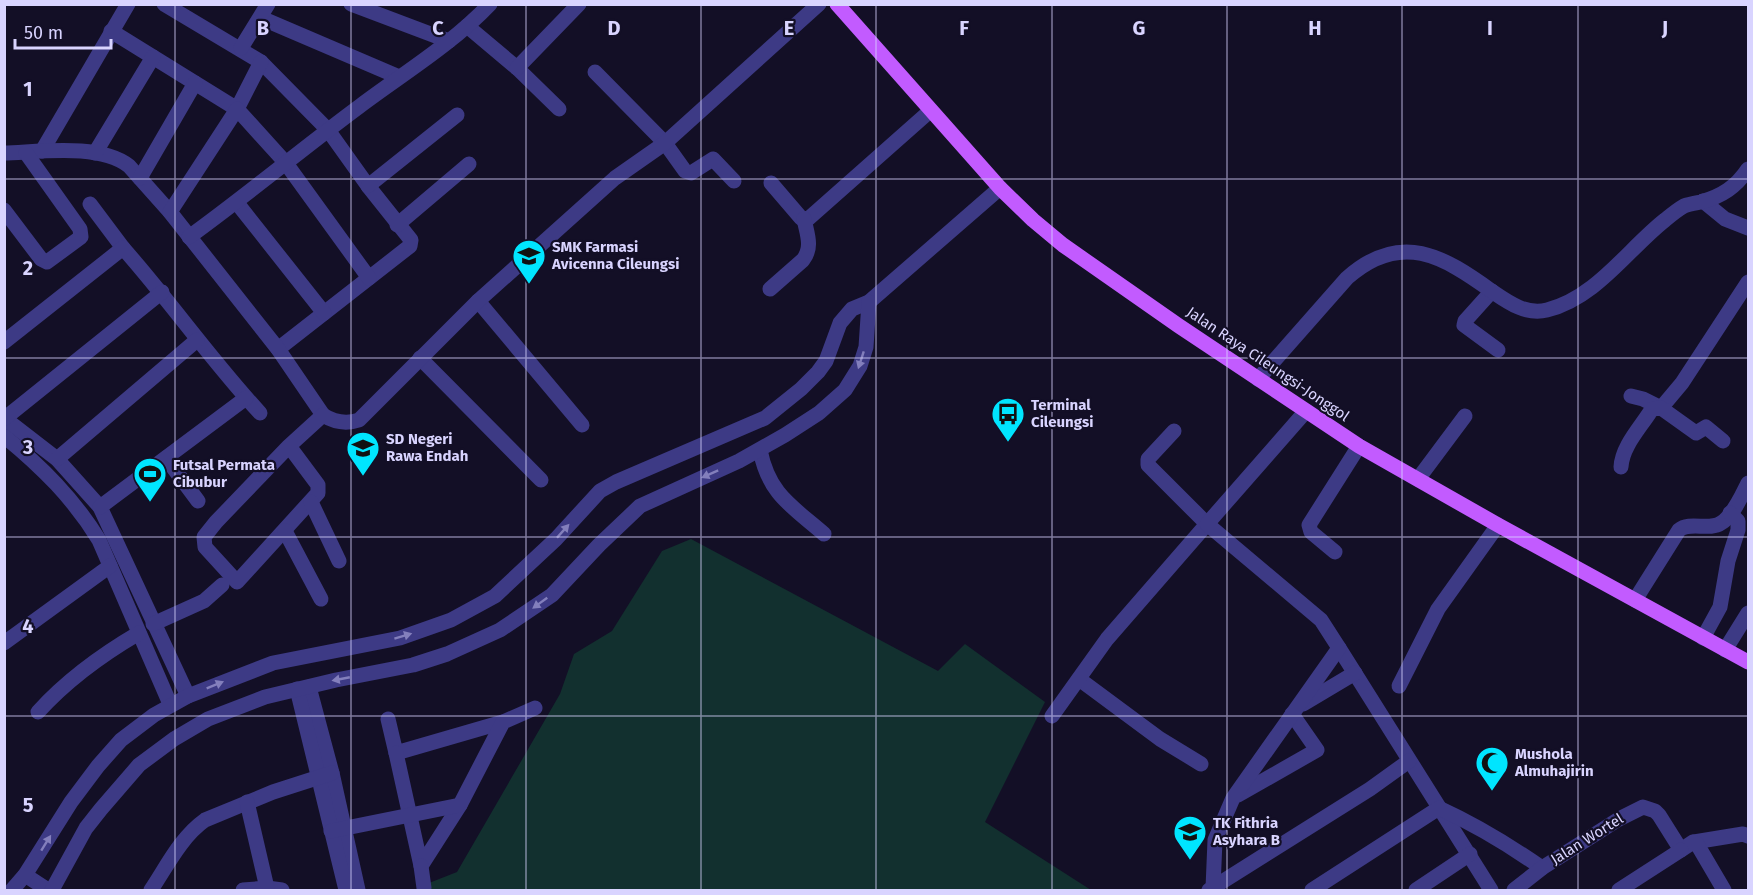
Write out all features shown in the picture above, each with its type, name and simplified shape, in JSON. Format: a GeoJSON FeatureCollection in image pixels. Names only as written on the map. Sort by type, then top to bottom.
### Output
{"type":"FeatureCollection","features":[{"type":"Feature","properties":{"kind":"main road","name":"Jalan Raya Cileungsi-Jonggol"},"geometry":{"type":"LineString","coordinates":[[837,4],[1000,188],[1063,245],[1359,446],[1749,662]]}},
{"type":"Feature","properties":{"kind":"street"},"geometry":{"type":"LineString","coordinates":[[42,151],[128,4]]}},
{"type":"Feature","properties":{"kind":"street"},"geometry":{"type":"LineString","coordinates":[[164,4],[186,10],[261,62],[328,129],[397,225],[410,238],[411,244],[279,349]]}},
{"type":"Feature","properties":{"kind":"street"},"geometry":{"type":"LineString","coordinates":[[351,4],[449,41]]}},
{"type":"Feature","properties":{"kind":"street"},"geometry":{"type":"LineString","coordinates":[[517,68],[579,4]]}},
{"type":"Feature","properties":{"kind":"street"},"geometry":{"type":"LineString","coordinates":[[4,153],[42,151],[95,153],[123,161],[170,212],[279,349],[323,415],[345,423],[359,420],[478,301],[615,178],[665,143],[819,4]]}},
{"type":"Feature","properties":{"kind":"street"},"geometry":{"type":"LineString","coordinates":[[189,237],[237,203],[328,129],[449,41],[468,26],[485,6]]}},
{"type":"Feature","properties":{"kind":"street"},"geometry":{"type":"LineString","coordinates":[[241,48],[265,11],[399,76]]}},
{"type":"Feature","properties":{"kind":"street"},"geometry":{"type":"LineString","coordinates":[[468,26],[517,68],[559,109]]}},
{"type":"Feature","properties":{"kind":"street"},"geometry":{"type":"LineString","coordinates":[[111,31],[237,109],[285,162],[369,278]]}},
{"type":"Feature","properties":{"kind":"street"},"geometry":{"type":"LineString","coordinates":[[95,153],[153,57]]}},
{"type":"Feature","properties":{"kind":"street"},"geometry":{"type":"LineString","coordinates":[[170,212],[237,109],[261,62]]}},
{"type":"Feature","properties":{"kind":"street"},"geometry":{"type":"LineString","coordinates":[[595,72],[665,143],[688,172],[694,172],[713,159],[734,182]]}},
{"type":"Feature","properties":{"kind":"street"},"geometry":{"type":"LineString","coordinates":[[140,177],[195,83]]}},
{"type":"Feature","properties":{"kind":"street"},"geometry":{"type":"LineString","coordinates":[[804,219],[808,219],[930,111]]}},
{"type":"Feature","properties":{"kind":"street"},"geometry":{"type":"LineString","coordinates":[[368,186],[457,115]]}},
{"type":"Feature","properties":{"kind":"street"},"geometry":{"type":"LineString","coordinates":[[4,210],[41,259],[47,262],[81,237],[80,229],[26,153]]}},
{"type":"Feature","properties":{"kind":"street"},"geometry":{"type":"LineString","coordinates":[[397,225],[469,164]]}},
{"type":"Feature","properties":{"kind":"street"},"geometry":{"type":"LineString","coordinates":[[1258,379],[1347,278],[1364,263],[1379,256],[1406,250],[1420,252],[1460,270],[1506,301],[1533,312],[1548,310],[1564,304],[1602,278],[1664,221],[1684,206],[1728,191],[1749,169]]}},
{"type":"Feature","properties":{"kind":"street"},"geometry":{"type":"LineString","coordinates":[[770,289],[808,254],[810,246],[804,219],[771,183]]}},
{"type":"Feature","properties":{"kind":"street"},"geometry":{"type":"LineString","coordinates":[[41,885],[71,802],[121,740],[170,704],[273,663],[400,638],[451,620],[495,596],[556,539],[600,491],[765,418],[801,389],[826,361],[840,323],[852,309],[869,302],[1000,188]]}},
{"type":"Feature","properties":{"kind":"street"},"geometry":{"type":"LineString","coordinates":[[1703,201],[1725,219],[1749,228]]}},
{"type":"Feature","properties":{"kind":"street"},"geometry":{"type":"LineString","coordinates":[[237,203],[324,313]]}},
{"type":"Feature","properties":{"kind":"street"},"geometry":{"type":"LineString","coordinates":[[90,204],[123,248],[162,292],[197,340],[260,413]]}},
{"type":"Feature","properties":{"kind":"street"},"geometry":{"type":"LineString","coordinates":[[4,342],[123,248]]}},
{"type":"Feature","properties":{"kind":"street"},"geometry":{"type":"LineString","coordinates":[[1622,467],[1622,459],[1626,450],[1652,409],[1661,408],[1682,383],[1749,282]]}},
{"type":"Feature","properties":{"kind":"street"},"geometry":{"type":"LineString","coordinates":[[1492,291],[1464,325],[1498,350]]}},
{"type":"Feature","properties":{"kind":"street"},"geometry":{"type":"LineString","coordinates":[[162,292],[5,418],[57,459],[100,507],[188,696]]}},
{"type":"Feature","properties":{"kind":"street"},"geometry":{"type":"LineString","coordinates":[[478,301],[582,425]]}},
{"type":"Feature","properties":{"kind":"street"},"geometry":{"type":"LineString","coordinates":[[12,891],[41,885],[139,765],[161,747],[208,719],[237,706],[266,697],[413,665],[447,654],[500,630],[552,595],[599,544],[640,506],[760,450],[819,413],[845,390],[860,366],[866,347],[869,302]]}},
{"type":"Feature","properties":{"kind":"street"},"geometry":{"type":"LineString","coordinates":[[57,459],[197,340]]}},
{"type":"Feature","properties":{"kind":"street"},"geometry":{"type":"LineString","coordinates":[[420,358],[541,480]]}},
{"type":"Feature","properties":{"kind":"street"},"geometry":{"type":"LineString","coordinates":[[1632,396],[1661,408],[1694,432],[1698,433],[1706,427],[1723,441]]}},
{"type":"Feature","properties":{"kind":"street"},"geometry":{"type":"LineString","coordinates":[[100,507],[246,398]]}},
{"type":"Feature","properties":{"kind":"street"},"geometry":{"type":"LineString","coordinates":[[1052,716],[1107,639],[1306,411]]}},
{"type":"Feature","properties":{"kind":"street"},"geometry":{"type":"LineString","coordinates":[[289,446],[318,485],[318,493],[237,582],[205,547],[203,542],[207,532],[289,446],[323,415]]}},
{"type":"Feature","properties":{"kind":"street"},"geometry":{"type":"LineString","coordinates":[[1418,479],[1465,416]]}},
{"type":"Feature","properties":{"kind":"street"},"geometry":{"type":"LineString","coordinates":[[1174,430],[1148,459],[1148,465],[1207,525],[1321,620],[1470,854],[1491,891]]}},
{"type":"Feature","properties":{"kind":"street"},"geometry":{"type":"LineString","coordinates":[[4,436],[33,459],[69,496],[99,540],[170,704]]}},
{"type":"Feature","properties":{"kind":"street"},"geometry":{"type":"LineString","coordinates":[[1335,552],[1311,532],[1309,525],[1359,446]]}},
{"type":"Feature","properties":{"kind":"street"},"geometry":{"type":"LineString","coordinates":[[760,450],[770,483],[780,496],[824,534]]}},
{"type":"Feature","properties":{"kind":"street"},"geometry":{"type":"LineString","coordinates":[[166,458],[198,501]]}},
{"type":"Feature","properties":{"kind":"street"},"geometry":{"type":"LineString","coordinates":[[1635,600],[1682,527],[1715,526],[1722,523],[1749,483]]}},
{"type":"Feature","properties":{"kind":"street"},"geometry":{"type":"LineString","coordinates":[[312,502],[339,561]]}},
{"type":"Feature","properties":{"kind":"street"},"geometry":{"type":"LineString","coordinates":[[1703,638],[1720,607],[1728,561],[1738,530],[1738,521],[1730,513]]}},
{"type":"Feature","properties":{"kind":"street"},"geometry":{"type":"LineString","coordinates":[[1399,686],[1438,609],[1498,525]]}},
{"type":"Feature","properties":{"kind":"street"},"geometry":{"type":"LineString","coordinates":[[285,531],[321,599]]}},
{"type":"Feature","properties":{"kind":"street"},"geometry":{"type":"LineString","coordinates":[[4,643],[110,566]]}},
{"type":"Feature","properties":{"kind":"street"},"geometry":{"type":"LineString","coordinates":[[153,624],[204,601],[222,585]]}},
{"type":"Feature","properties":{"kind":"street"},"geometry":{"type":"LineString","coordinates":[[1725,650],[1749,613]]}},
{"type":"Feature","properties":{"kind":"street"},"geometry":{"type":"LineString","coordinates":[[39,712],[57,692],[82,672],[139,633]]}},
{"type":"Feature","properties":{"kind":"street"},"geometry":{"type":"LineString","coordinates":[[1213,890],[1215,840],[1233,798],[1339,648]]}},
{"type":"Feature","properties":{"kind":"street"},"geometry":{"type":"LineString","coordinates":[[1293,711],[1355,673]]}},
{"type":"Feature","properties":{"kind":"street"},"geometry":{"type":"LineString","coordinates":[[1079,679],[1160,739],[1201,764]]}},
{"type":"Feature","properties":{"kind":"street"},"geometry":{"type":"LineString","coordinates":[[303,688],[338,829],[358,891]]}},
{"type":"Feature","properties":{"kind":"street"},"geometry":{"type":"LineString","coordinates":[[396,753],[503,722],[535,708]]}},
{"type":"Feature","properties":{"kind":"street"},"geometry":{"type":"LineString","coordinates":[[1233,798],[1317,750],[1293,711]]}},
{"type":"Feature","properties":{"kind":"street"},"geometry":{"type":"LineString","coordinates":[[388,719],[424,888]]}},
{"type":"Feature","properties":{"kind":"street"},"geometry":{"type":"LineString","coordinates":[[421,866],[460,805],[503,722]]}},
{"type":"Feature","properties":{"kind":"street"},"geometry":{"type":"LineString","coordinates":[[1213,890],[1370,789],[1409,761]]}},
{"type":"Feature","properties":{"kind":"street"},"geometry":{"type":"LineString","coordinates":[[152,891],[178,848],[197,826],[247,802],[325,775]]}},
{"type":"Feature","properties":{"kind":"street"},"geometry":{"type":"LineString","coordinates":[[243,891],[275,889],[247,802]]}},
{"type":"Feature","properties":{"kind":"street"},"geometry":{"type":"LineString","coordinates":[[338,829],[460,805]]}},
{"type":"Feature","properties":{"kind":"street","name":"Jalan Wortel"},"geometry":{"type":"LineString","coordinates":[[1514,891],[1542,868],[1619,819],[1643,807],[1659,815],[1681,850]]}},
{"type":"Feature","properties":{"kind":"street"},"geometry":{"type":"LineString","coordinates":[[1439,808],[1503,840],[1542,868]]}},
{"type":"Feature","properties":{"kind":"street"},"geometry":{"type":"LineString","coordinates":[[1312,891],[1439,808]]}},
{"type":"Feature","properties":{"kind":"street"},"geometry":{"type":"LineString","coordinates":[[338,829],[346,891]]}},
{"type":"Feature","properties":{"kind":"street"},"geometry":{"type":"LineString","coordinates":[[1619,891],[1694,842],[1743,834],[1749,836]]}},
{"type":"Feature","properties":{"kind":"street"},"geometry":{"type":"LineString","coordinates":[[1694,842],[1724,890]]}},
{"type":"Feature","properties":{"kind":"street"},"geometry":{"type":"LineString","coordinates":[[1416,891],[1470,854]]}},
{"type":"Feature","properties":{"kind":"green space"},"geometry":{"type":"Polygon","coordinates":[[[691,539],[938,671],[965,644],[1045,702],[985,822],[1091,890],[420,890],[429,883],[457,872],[560,694],[574,654],[612,631],[662,551],[691,539]]]}},
{"type":"Feature","properties":{"kind":"place","name":"SMK Farmasi Avicenna Cileungsi"},"geometry":{"type":"Point","coordinates":[529,285]}},
{"type":"Feature","properties":{"kind":"place","name":"Terminal Cileungsi"},"geometry":{"type":"Point","coordinates":[1008,443]}},
{"type":"Feature","properties":{"kind":"place","name":"SD Negeri Rawa Endah"},"geometry":{"type":"Point","coordinates":[363,477]}},
{"type":"Feature","properties":{"kind":"place","name":"Futsal Permata Cibubur"},"geometry":{"type":"Point","coordinates":[150,503]}},
{"type":"Feature","properties":{"kind":"place","name":"Mushola Almuhajirin"},"geometry":{"type":"Point","coordinates":[1492,792]}},
{"type":"Feature","properties":{"kind":"place","name":"TK Fithria Asyhara B"},"geometry":{"type":"Point","coordinates":[1190,861]}}]}
